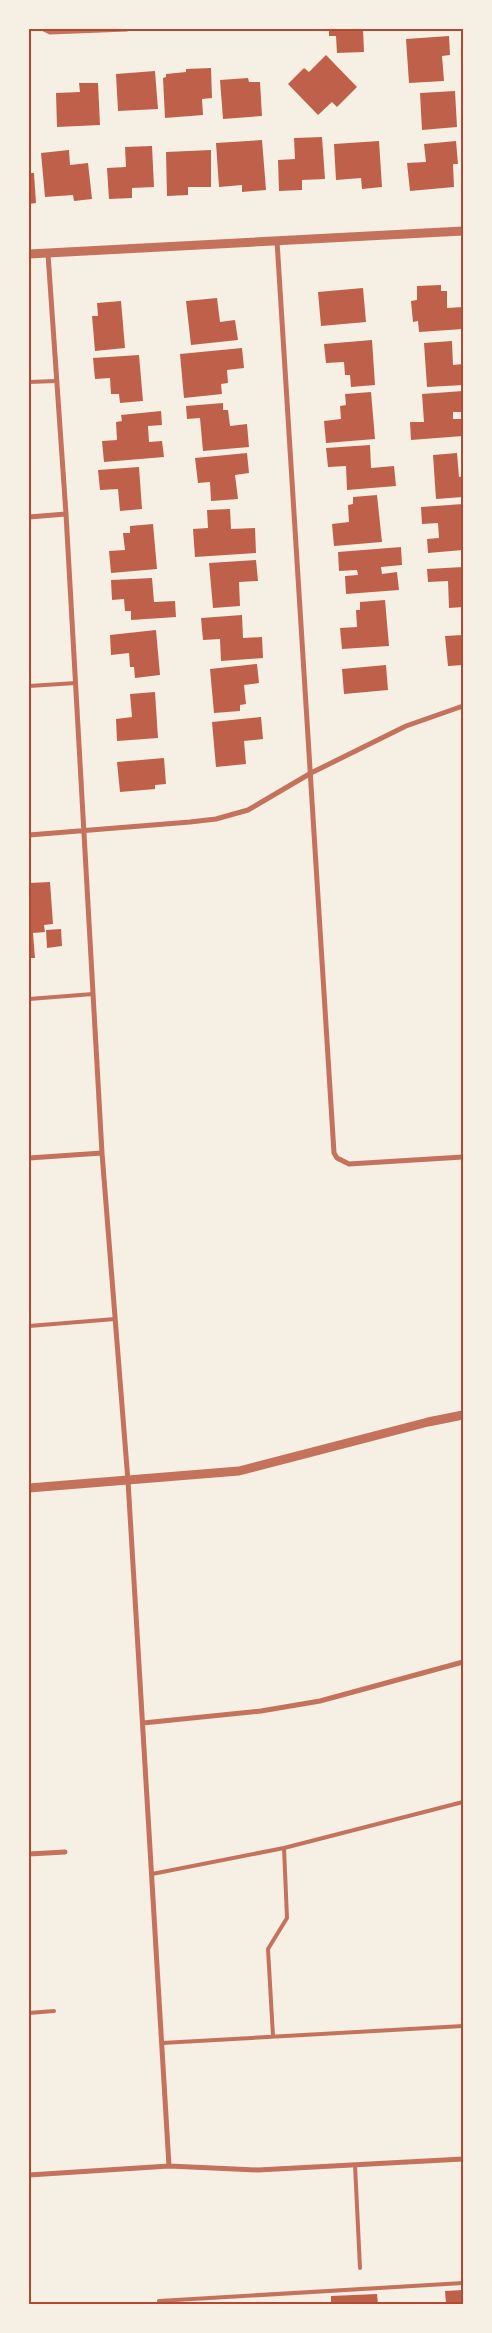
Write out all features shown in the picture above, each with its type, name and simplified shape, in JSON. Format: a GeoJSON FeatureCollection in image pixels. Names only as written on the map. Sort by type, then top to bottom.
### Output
{"type":"FeatureCollection","features":[{"type":"Feature","properties":{"kind":"street"},"geometry":{"type":"LineString","coordinates":[[44,29],[50,32],[127,29]]}},
{"type":"Feature","properties":{"kind":"street"},"geometry":{"type":"LineString","coordinates":[[29,254],[463,231]]}},
{"type":"Feature","properties":{"kind":"street"},"geometry":{"type":"LineString","coordinates":[[277,241],[334,1153],[337,1158],[349,1164],[463,1157]]}},
{"type":"Feature","properties":{"kind":"street"},"geometry":{"type":"LineString","coordinates":[[48,254],[66,514],[102,1153],[128,1481],[169,2166]]}},
{"type":"Feature","properties":{"kind":"street"},"geometry":{"type":"LineString","coordinates":[[29,517],[66,514]]}},
{"type":"Feature","properties":{"kind":"street"},"geometry":{"type":"LineString","coordinates":[[29,835],[216,819],[248,810],[311,773],[406,726],[463,706]]}},
{"type":"Feature","properties":{"kind":"street"},"geometry":{"type":"LineString","coordinates":[[29,1158],[102,1153]]}},
{"type":"Feature","properties":{"kind":"street"},"geometry":{"type":"LineString","coordinates":[[29,1488],[239,1471],[428,1422],[463,1415]]}},
{"type":"Feature","properties":{"kind":"street"},"geometry":{"type":"LineString","coordinates":[[143,1723],[261,1711],[320,1701],[463,1662]]}},
{"type":"Feature","properties":{"kind":"street"},"geometry":{"type":"LineString","coordinates":[[29,1854],[65,1852]]}},
{"type":"Feature","properties":{"kind":"street"},"geometry":{"type":"LineString","coordinates":[[29,2176],[169,2166],[258,2170],[463,2159]]}},
{"type":"Feature","properties":{"kind":"lane"},"geometry":{"type":"LineString","coordinates":[[29,382],[56,380]]}},
{"type":"Feature","properties":{"kind":"lane"},"geometry":{"type":"LineString","coordinates":[[29,686],[76,683]]}},
{"type":"Feature","properties":{"kind":"lane"},"geometry":{"type":"LineString","coordinates":[[29,999],[93,994]]}},
{"type":"Feature","properties":{"kind":"lane"},"geometry":{"type":"LineString","coordinates":[[29,1326],[115,1319]]}},
{"type":"Feature","properties":{"kind":"lane"},"geometry":{"type":"LineString","coordinates":[[152,1874],[284,1848],[463,1802]]}},
{"type":"Feature","properties":{"kind":"lane"},"geometry":{"type":"LineString","coordinates":[[273,2036],[268,1950],[287,1918],[284,1848]]}},
{"type":"Feature","properties":{"kind":"lane"},"geometry":{"type":"LineString","coordinates":[[29,2013],[54,2011]]}},
{"type":"Feature","properties":{"kind":"lane"},"geometry":{"type":"LineString","coordinates":[[162,2043],[463,2026]]}},
{"type":"Feature","properties":{"kind":"lane"},"geometry":{"type":"LineString","coordinates":[[355,2165],[360,2268]]}},
{"type":"Feature","properties":{"kind":"lane"},"geometry":{"type":"LineString","coordinates":[[160,2304],[159,2300],[463,2283]]}},
{"type":"Feature","properties":{"kind":"building"},"geometry":{"type":"Polygon","coordinates":[[[329,29],[363,29],[364,52],[337,53],[336,36],[329,36],[329,29]]]}},
{"type":"Feature","properties":{"kind":"building"},"geometry":{"type":"Polygon","coordinates":[[[449,36],[450,55],[442,56],[444,81],[409,83],[406,39],[449,36]]]}},
{"type":"Feature","properties":{"kind":"building"},"geometry":{"type":"Polygon","coordinates":[[[326,55],[357,87],[337,107],[332,102],[318,115],[288,84],[304,68],[309,72],[326,55]]]}},
{"type":"Feature","properties":{"kind":"building"},"geometry":{"type":"Polygon","coordinates":[[[211,68],[212,98],[202,99],[203,115],[165,118],[163,78],[166,77],[166,74],[186,72],[186,69],[211,68]]]}},
{"type":"Feature","properties":{"kind":"building"},"geometry":{"type":"Polygon","coordinates":[[[155,71],[158,109],[118,111],[116,74],[155,71]]]}},
{"type":"Feature","properties":{"kind":"building"},"geometry":{"type":"Polygon","coordinates":[[[248,78],[249,82],[260,82],[262,116],[223,119],[220,80],[248,78]]]}},
{"type":"Feature","properties":{"kind":"building"},"geometry":{"type":"Polygon","coordinates":[[[79,83],[98,83],[100,125],[57,127],[56,93],[80,92],[79,83]]]}},
{"type":"Feature","properties":{"kind":"building"},"geometry":{"type":"Polygon","coordinates":[[[455,91],[457,127],[422,130],[420,93],[455,91]]]}},
{"type":"Feature","properties":{"kind":"building"},"geometry":{"type":"Polygon","coordinates":[[[322,137],[325,179],[302,180],[302,190],[279,191],[278,160],[295,159],[294,138],[322,137]]]}},
{"type":"Feature","properties":{"kind":"building"},"geometry":{"type":"Polygon","coordinates":[[[262,140],[266,190],[242,192],[242,185],[219,187],[216,143],[262,140]]]}},
{"type":"Feature","properties":{"kind":"building"},"geometry":{"type":"Polygon","coordinates":[[[379,141],[382,187],[362,189],[361,178],[336,180],[334,144],[379,141]]]}},
{"type":"Feature","properties":{"kind":"building"},"geometry":{"type":"Polygon","coordinates":[[[456,141],[458,164],[453,164],[454,187],[410,191],[407,163],[426,162],[424,144],[456,141]]]}},
{"type":"Feature","properties":{"kind":"building"},"geometry":{"type":"Polygon","coordinates":[[[152,146],[154,187],[132,188],[132,198],[109,199],[107,168],[126,167],[125,147],[152,146]]]}},
{"type":"Feature","properties":{"kind":"building"},"geometry":{"type":"Polygon","coordinates":[[[69,150],[70,165],[88,163],[92,199],[74,201],[73,195],[45,197],[41,153],[69,150]]]}},
{"type":"Feature","properties":{"kind":"building"},"geometry":{"type":"Polygon","coordinates":[[[211,150],[211,187],[188,187],[188,195],[167,196],[166,152],[211,150]]]}},
{"type":"Feature","properties":{"kind":"building"},"geometry":{"type":"Polygon","coordinates":[[[29,173],[34,173],[36,203],[29,204],[29,173]]]}},
{"type":"Feature","properties":{"kind":"building"},"geometry":{"type":"Polygon","coordinates":[[[441,285],[441,291],[447,291],[447,308],[463,307],[463,329],[419,332],[418,321],[413,322],[411,301],[417,300],[417,286],[441,285]]]}},
{"type":"Feature","properties":{"kind":"building"},"geometry":{"type":"Polygon","coordinates":[[[363,288],[366,322],[321,326],[318,292],[363,288]]]}},
{"type":"Feature","properties":{"kind":"building"},"geometry":{"type":"Polygon","coordinates":[[[217,298],[220,322],[235,320],[238,340],[191,345],[186,301],[217,298]]]}},
{"type":"Feature","properties":{"kind":"building"},"geometry":{"type":"Polygon","coordinates":[[[121,301],[125,348],[95,351],[92,316],[98,316],[97,303],[121,301]]]}},
{"type":"Feature","properties":{"kind":"building"},"geometry":{"type":"Polygon","coordinates":[[[372,340],[375,385],[351,387],[350,375],[345,375],[344,362],[326,363],[324,344],[372,340]]]}},
{"type":"Feature","properties":{"kind":"building"},"geometry":{"type":"Polygon","coordinates":[[[452,341],[453,365],[463,364],[463,385],[427,387],[424,343],[452,341]]]}},
{"type":"Feature","properties":{"kind":"building"},"geometry":{"type":"Polygon","coordinates":[[[242,348],[244,368],[227,370],[228,383],[221,384],[222,394],[184,398],[180,354],[242,348]]]}},
{"type":"Feature","properties":{"kind":"building"},"geometry":{"type":"Polygon","coordinates":[[[139,355],[143,401],[120,403],[119,394],[111,394],[110,378],[95,379],[93,358],[139,355]]]}},
{"type":"Feature","properties":{"kind":"building"},"geometry":{"type":"Polygon","coordinates":[[[463,391],[463,412],[453,412],[453,419],[463,419],[463,436],[411,440],[410,422],[424,422],[422,394],[463,391]]]}},
{"type":"Feature","properties":{"kind":"building"},"geometry":{"type":"Polygon","coordinates":[[[371,392],[375,439],[326,443],[324,421],[341,419],[340,406],[346,405],[345,394],[371,392]]]}},
{"type":"Feature","properties":{"kind":"building"},"geometry":{"type":"Polygon","coordinates":[[[223,403],[223,410],[228,410],[230,426],[247,424],[249,447],[203,451],[200,418],[187,419],[186,406],[223,403]]]}},
{"type":"Feature","properties":{"kind":"building"},"geometry":{"type":"Polygon","coordinates":[[[161,411],[162,425],[148,426],[149,442],[162,441],[164,457],[104,462],[102,441],[117,440],[116,422],[122,421],[121,415],[161,411]]]}},
{"type":"Feature","properties":{"kind":"building"},"geometry":{"type":"Polygon","coordinates":[[[370,445],[371,468],[394,466],[396,486],[347,490],[346,466],[328,467],[326,448],[370,445]]]}},
{"type":"Feature","properties":{"kind":"building"},"geometry":{"type":"Polygon","coordinates":[[[247,453],[249,473],[235,475],[238,499],[211,501],[210,482],[198,483],[195,458],[247,453]]]}},
{"type":"Feature","properties":{"kind":"building"},"geometry":{"type":"Polygon","coordinates":[[[457,453],[459,477],[463,476],[463,497],[436,499],[433,455],[457,453]]]}},
{"type":"Feature","properties":{"kind":"building"},"geometry":{"type":"Polygon","coordinates":[[[139,467],[142,509],[120,511],[118,489],[100,490],[98,470],[139,467]]]}},
{"type":"Feature","properties":{"kind":"building"},"geometry":{"type":"Polygon","coordinates":[[[377,495],[382,542],[334,546],[332,524],[349,522],[348,505],[353,504],[353,497],[377,495]]]}},
{"type":"Feature","properties":{"kind":"building"},"geometry":{"type":"Polygon","coordinates":[[[463,504],[463,525],[461,525],[463,550],[428,553],[427,539],[439,538],[438,523],[422,524],[421,507],[463,504]]]}},
{"type":"Feature","properties":{"kind":"building"},"geometry":{"type":"Polygon","coordinates":[[[230,509],[231,529],[255,528],[256,553],[195,557],[193,529],[208,528],[207,510],[230,509]]]}},
{"type":"Feature","properties":{"kind":"building"},"geometry":{"type":"Polygon","coordinates":[[[153,524],[157,569],[111,573],[109,551],[125,550],[123,533],[130,533],[130,526],[153,524]]]}},
{"type":"Feature","properties":{"kind":"building"},"geometry":{"type":"Polygon","coordinates":[[[401,547],[402,565],[381,567],[382,574],[397,572],[399,590],[346,594],[345,576],[358,575],[357,570],[339,571],[338,552],[401,547]]]}},
{"type":"Feature","properties":{"kind":"building"},"geometry":{"type":"Polygon","coordinates":[[[256,560],[258,581],[239,582],[240,606],[213,608],[209,563],[256,560]]]}},
{"type":"Feature","properties":{"kind":"building"},"geometry":{"type":"Polygon","coordinates":[[[463,567],[463,607],[449,608],[448,581],[428,582],[427,569],[463,567]]]}},
{"type":"Feature","properties":{"kind":"building"},"geometry":{"type":"Polygon","coordinates":[[[152,578],[154,602],[175,601],[176,617],[131,620],[131,611],[125,611],[124,599],[112,600],[111,580],[152,578]]]}},
{"type":"Feature","properties":{"kind":"building"},"geometry":{"type":"Polygon","coordinates":[[[385,600],[389,646],[342,649],[340,628],[357,627],[356,610],[360,610],[360,602],[385,600]]]}},
{"type":"Feature","properties":{"kind":"building"},"geometry":{"type":"Polygon","coordinates":[[[242,615],[243,638],[262,637],[263,658],[221,661],[220,639],[203,640],[201,618],[242,615]]]}},
{"type":"Feature","properties":{"kind":"building"},"geometry":{"type":"Polygon","coordinates":[[[156,630],[160,675],[135,678],[134,667],[130,667],[129,653],[111,655],[110,635],[156,630]]]}},
{"type":"Feature","properties":{"kind":"building"},"geometry":{"type":"Polygon","coordinates":[[[463,635],[463,665],[448,666],[445,636],[463,635]]]}},
{"type":"Feature","properties":{"kind":"building"},"geometry":{"type":"Polygon","coordinates":[[[257,664],[259,683],[244,685],[246,704],[240,705],[240,711],[214,713],[210,669],[257,664]]]}},
{"type":"Feature","properties":{"kind":"building"},"geometry":{"type":"Polygon","coordinates":[[[386,665],[388,690],[344,694],[342,669],[386,665]]]}},
{"type":"Feature","properties":{"kind":"building"},"geometry":{"type":"Polygon","coordinates":[[[155,692],[158,738],[117,741],[116,719],[132,717],[130,694],[155,692]]]}},
{"type":"Feature","properties":{"kind":"building"},"geometry":{"type":"Polygon","coordinates":[[[261,717],[263,739],[244,741],[246,764],[216,767],[212,722],[261,717]]]}},
{"type":"Feature","properties":{"kind":"building"},"geometry":{"type":"Polygon","coordinates":[[[164,758],[166,784],[155,785],[155,789],[120,792],[117,762],[164,758]]]}},
{"type":"Feature","properties":{"kind":"building"},"geometry":{"type":"Polygon","coordinates":[[[50,882],[53,924],[44,925],[45,932],[33,933],[35,958],[29,958],[29,883],[50,882]]]}},
{"type":"Feature","properties":{"kind":"building"},"geometry":{"type":"Polygon","coordinates":[[[61,929],[62,946],[47,948],[46,930],[61,929]]]}},
{"type":"Feature","properties":{"kind":"building"},"geometry":{"type":"Polygon","coordinates":[[[463,2290],[463,2304],[446,2304],[445,2291],[463,2290]]]}},
{"type":"Feature","properties":{"kind":"building"},"geometry":{"type":"Polygon","coordinates":[[[377,2294],[378,2304],[331,2304],[331,2296],[377,2294]]]}}]}
